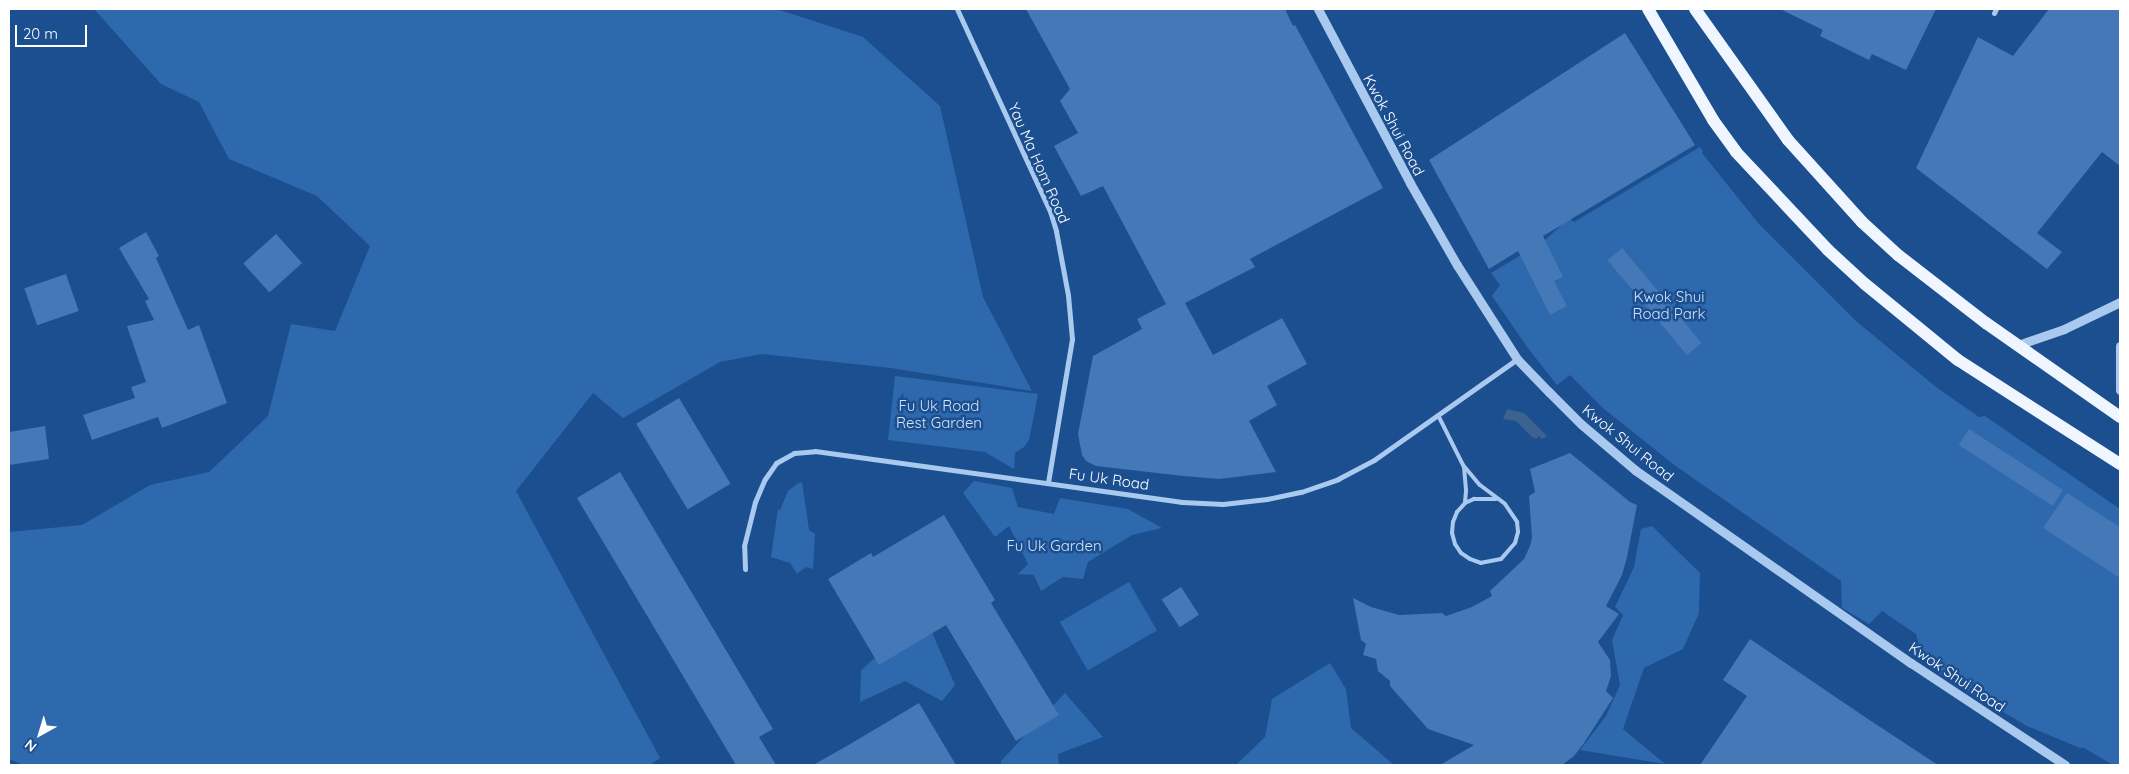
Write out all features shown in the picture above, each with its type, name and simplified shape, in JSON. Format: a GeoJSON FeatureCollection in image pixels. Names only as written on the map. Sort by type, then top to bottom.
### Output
{"type":"FeatureCollection","features":[{"type":"Feature","properties":{"kind":"main road"},"geometry":{"type":"LineString","coordinates":[[1648,9],[1713,120],[1736,152],[1828,250],[1865,284],[1958,360],[2120,464]]}},
{"type":"Feature","properties":{"kind":"main road"},"geometry":{"type":"LineString","coordinates":[[1695,9],[1788,140],[1862,222],[1906,261],[1986,323],[2120,417]]}},
{"type":"Feature","properties":{"kind":"street","name":"Yau Ma Hom Road"},"geometry":{"type":"LineString","coordinates":[[957,9],[1050,212],[1056,231],[1068,295],[1072,339],[1048,483]]}},
{"type":"Feature","properties":{"kind":"street","name":"Kwok Shui Road"},"geometry":{"type":"LineString","coordinates":[[1318,9],[1410,183],[1457,265],[1517,360],[1581,424],[1635,470],[1910,663],[2065,765]]}},
{"type":"Feature","properties":{"kind":"street"},"geometry":{"type":"LineString","coordinates":[[2018,345],[2064,329],[2120,302]]}},
{"type":"Feature","properties":{"kind":"street"},"geometry":{"type":"LineString","coordinates":[[2120,346],[2120,390]]}},
{"type":"Feature","properties":{"kind":"street","name":"Fu Uk Road"},"geometry":{"type":"LineString","coordinates":[[745,569],[744,546],[755,502],[765,480],[776,463],[794,453],[815,451],[1182,502],[1223,504],[1267,500],[1302,492],[1338,479],[1374,460],[1517,360]]}},
{"type":"Feature","properties":{"kind":"lane"},"geometry":{"type":"LineString","coordinates":[[1438,415],[1463,465],[1480,484],[1512,512],[1518,532],[1509,552],[1492,562],[1481,563],[1461,553],[1455,544],[1452,533],[1453,522],[1457,512],[1474,498],[1496,499]]}},
{"type":"Feature","properties":{"kind":"lane"},"geometry":{"type":"LineString","coordinates":[[1463,465],[1466,491],[1465,504]]}},
{"type":"Feature","properties":{"kind":"green space"},"geometry":{"type":"Polygon","coordinates":[[[94,9],[777,9],[863,37],[940,106],[983,297],[1032,391],[891,368],[762,354],[720,362],[623,418],[593,393],[516,491],[660,758],[650,765],[23,765],[9,759],[9,532],[82,525],[150,485],[209,472],[268,416],[291,324],[335,331],[370,246],[317,196],[229,159],[199,102],[161,84],[94,9]]]}},
{"type":"Feature","properties":{"kind":"green space","name":"Kwok Shui Road Park"},"geometry":{"type":"Polygon","coordinates":[[[1700,147],[1703,151],[1702,153],[1759,224],[1856,321],[1936,387],[1979,417],[1985,416],[2120,509],[2120,765],[2113,765],[2084,748],[2027,726],[1941,675],[1921,653],[1916,634],[1882,611],[1869,624],[1842,608],[1841,581],[1677,467],[1604,409],[1570,375],[1557,385],[1527,347],[1492,296],[1500,285],[1491,273],[1544,241],[1569,218],[1574,222],[1700,147]]]}},
{"type":"Feature","properties":{"kind":"green space","name":"Fu Uk Road Rest Garden"},"geometry":{"type":"Polygon","coordinates":[[[895,376],[1038,394],[1029,440],[1024,447],[1015,453],[1014,469],[985,452],[888,440],[895,376]]]}},
{"type":"Feature","properties":{"kind":"green space","name":"Fu Uk Garden"},"geometry":{"type":"Polygon","coordinates":[[[974,481],[1012,488],[1018,507],[1054,514],[1060,498],[1128,509],[1162,528],[1132,535],[1088,562],[1083,579],[1063,577],[1041,591],[1034,575],[1018,574],[1028,564],[1009,526],[995,537],[963,493],[974,481]]]}},
{"type":"Feature","properties":{"kind":"green space"},"geometry":{"type":"Polygon","coordinates":[[[802,482],[809,530],[815,534],[813,569],[806,567],[797,574],[790,563],[771,557],[778,509],[780,510],[788,491],[802,482]]]}},
{"type":"Feature","properties":{"kind":"green space"},"geometry":{"type":"Polygon","coordinates":[[[1652,526],[1700,573],[1699,613],[1683,649],[1644,668],[1623,729],[1665,764],[1580,750],[1606,716],[1620,685],[1612,640],[1623,615],[1615,607],[1634,567],[1641,529],[1652,526]]]}},
{"type":"Feature","properties":{"kind":"green space"},"geometry":{"type":"Polygon","coordinates":[[[1129,582],[1157,630],[1088,670],[1060,622],[1129,582]]]}},
{"type":"Feature","properties":{"kind":"green space"},"geometry":{"type":"Polygon","coordinates":[[[927,621],[955,685],[942,701],[905,681],[860,702],[861,670],[895,640],[927,621]]]}},
{"type":"Feature","properties":{"kind":"green space"},"geometry":{"type":"Polygon","coordinates":[[[1330,663],[1346,689],[1351,728],[1394,765],[1236,765],[1265,737],[1272,699],[1330,663]]]}},
{"type":"Feature","properties":{"kind":"green space"},"geometry":{"type":"Polygon","coordinates":[[[1065,693],[1103,737],[1058,754],[1059,765],[1001,765],[1001,761],[1065,693]]]}},
{"type":"Feature","properties":{"kind":"shaded area"},"geometry":{"type":"Polygon","coordinates":[[[1507,409],[1524,413],[1547,436],[1542,439],[1539,436],[1536,439],[1516,421],[1503,419],[1507,409]]]}},
{"type":"Feature","properties":{"kind":"building"},"geometry":{"type":"Polygon","coordinates":[[[1026,9],[1285,9],[1293,26],[1295,25],[1383,188],[1250,259],[1255,267],[1185,303],[1213,355],[1282,318],[1307,364],[1267,386],[1277,405],[1249,421],[1276,472],[1219,479],[1183,476],[1096,466],[1086,461],[1082,455],[1078,434],[1093,356],[1142,329],[1137,319],[1166,304],[1103,186],[1081,196],[1054,146],[1078,133],[1060,101],[1070,89],[1026,9]]]}},
{"type":"Feature","properties":{"kind":"building"},"geometry":{"type":"Polygon","coordinates":[[[1780,9],[1936,9],[1906,70],[1872,54],[1869,60],[1820,36],[1823,30],[1780,9]]]}},
{"type":"Feature","properties":{"kind":"building"},"geometry":{"type":"Polygon","coordinates":[[[2049,9],[2120,9],[2120,166],[2102,152],[2037,233],[2062,252],[2047,269],[1916,168],[1978,37],[2013,56],[2049,9]]]}},
{"type":"Feature","properties":{"kind":"building"},"geometry":{"type":"Polygon","coordinates":[[[1625,33],[1695,145],[1543,236],[1563,277],[1554,281],[1567,306],[1550,315],[1518,251],[1489,269],[1429,160],[1625,33]]]}},
{"type":"Feature","properties":{"kind":"building"},"geometry":{"type":"Polygon","coordinates":[[[146,232],[159,256],[156,258],[188,330],[199,325],[227,403],[162,428],[158,417],[92,440],[83,415],[135,398],[131,387],[146,382],[127,326],[154,320],[145,301],[149,299],[119,248],[146,232]]]}},
{"type":"Feature","properties":{"kind":"building"},"geometry":{"type":"Polygon","coordinates":[[[276,234],[302,263],[269,292],[243,263],[276,234]]]}},
{"type":"Feature","properties":{"kind":"building"},"geometry":{"type":"Polygon","coordinates":[[[1622,248],[1702,343],[1687,355],[1607,260],[1622,248]]]}},
{"type":"Feature","properties":{"kind":"building"},"geometry":{"type":"Polygon","coordinates":[[[66,274],[79,311],[37,325],[24,288],[66,274]]]}},
{"type":"Feature","properties":{"kind":"building"},"geometry":{"type":"Polygon","coordinates":[[[679,398],[731,484],[688,509],[636,424],[679,398]]]}},
{"type":"Feature","properties":{"kind":"building"},"geometry":{"type":"Polygon","coordinates":[[[45,426],[49,459],[9,465],[9,432],[45,426]]]}},
{"type":"Feature","properties":{"kind":"building"},"geometry":{"type":"Polygon","coordinates":[[[1969,429],[2063,490],[2053,506],[1959,445],[1969,429]]]}},
{"type":"Feature","properties":{"kind":"building"},"geometry":{"type":"Polygon","coordinates":[[[1570,453],[1630,502],[1637,505],[1622,575],[1606,606],[1619,614],[1598,642],[1610,660],[1611,676],[1606,691],[1613,698],[1584,743],[1574,756],[1562,765],[1440,765],[1474,745],[1428,729],[1390,686],[1390,681],[1378,671],[1376,659],[1363,655],[1366,644],[1361,640],[1353,598],[1371,607],[1399,615],[1442,613],[1446,616],[1472,607],[1492,596],[1490,591],[1524,559],[1530,546],[1532,538],[1529,496],[1535,492],[1530,469],[1570,453]]]}},
{"type":"Feature","properties":{"kind":"building"},"geometry":{"type":"Polygon","coordinates":[[[620,472],[773,729],[759,737],[776,765],[736,765],[577,498],[620,472]]]}},
{"type":"Feature","properties":{"kind":"building"},"geometry":{"type":"Polygon","coordinates":[[[2067,493],[2120,527],[2120,578],[2043,528],[2067,493]]]}},
{"type":"Feature","properties":{"kind":"building"},"geometry":{"type":"Polygon","coordinates":[[[944,515],[995,600],[991,603],[1059,715],[1016,741],[946,625],[879,665],[828,579],[871,553],[873,557],[944,515]]]}},
{"type":"Feature","properties":{"kind":"building"},"geometry":{"type":"Polygon","coordinates":[[[1181,587],[1199,615],[1180,627],[1162,600],[1181,587]]]}},
{"type":"Feature","properties":{"kind":"building"},"geometry":{"type":"Polygon","coordinates":[[[1750,639],[1938,765],[1700,765],[1747,696],[1723,680],[1750,639]]]}},
{"type":"Feature","properties":{"kind":"building"},"geometry":{"type":"Polygon","coordinates":[[[919,703],[956,765],[813,765],[852,743],[919,703]]]}}]}
